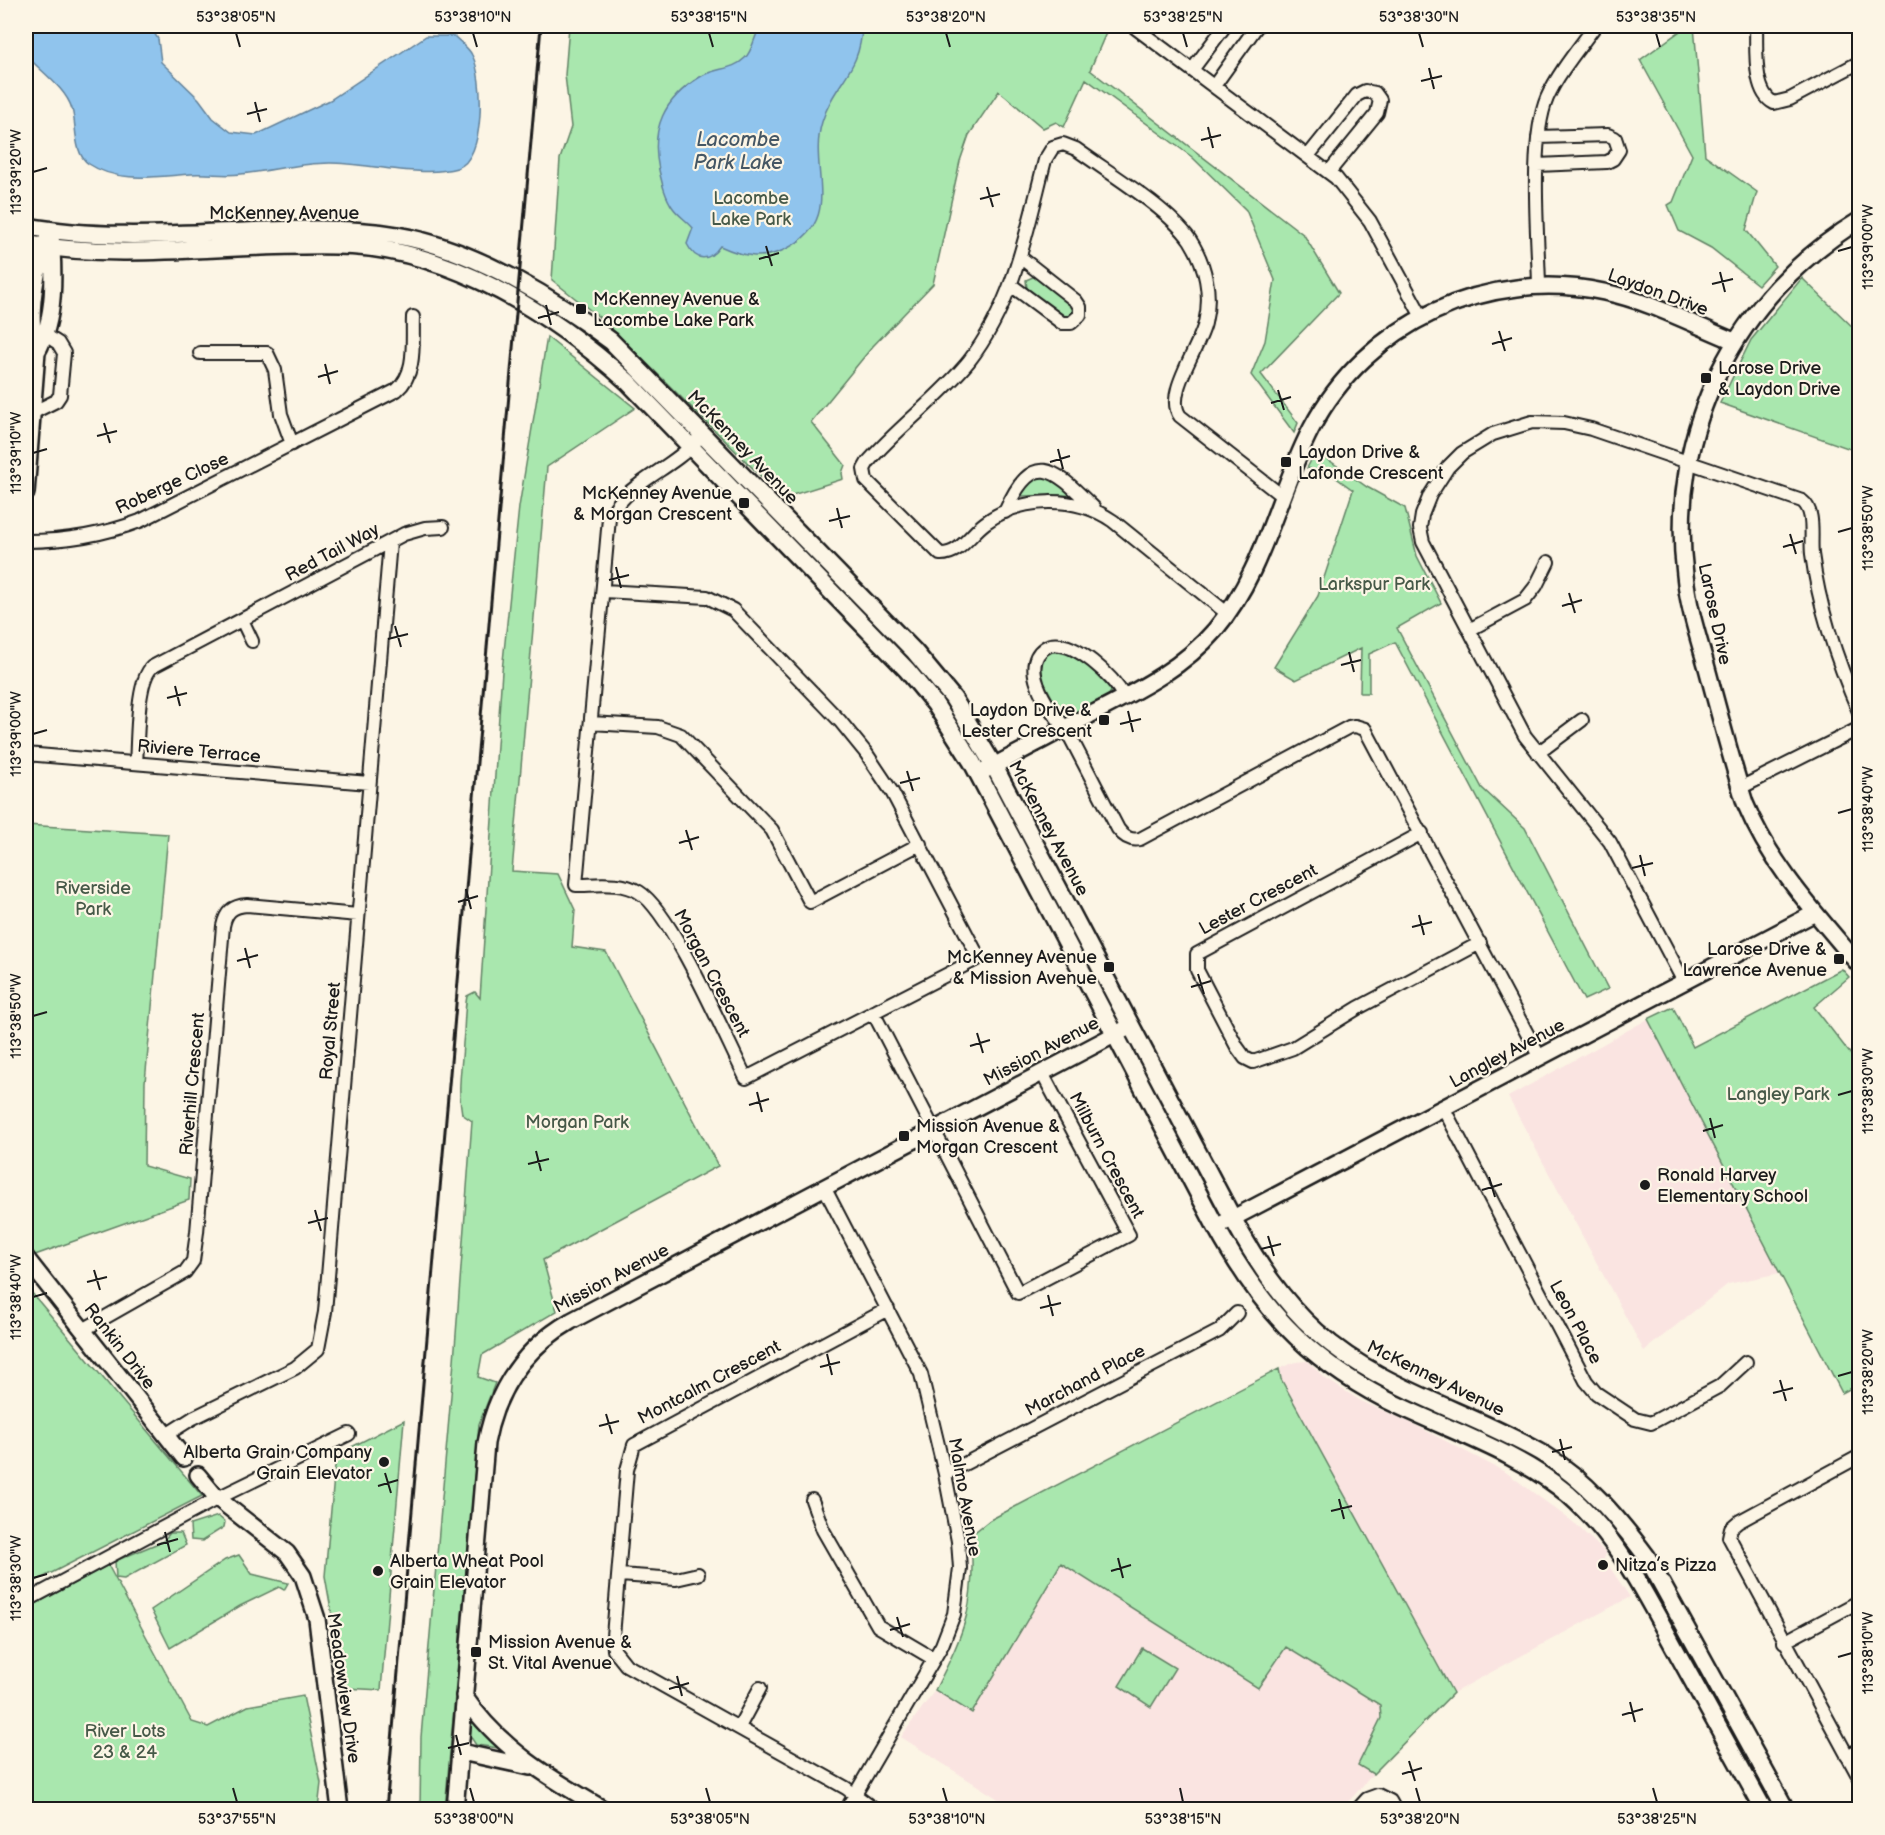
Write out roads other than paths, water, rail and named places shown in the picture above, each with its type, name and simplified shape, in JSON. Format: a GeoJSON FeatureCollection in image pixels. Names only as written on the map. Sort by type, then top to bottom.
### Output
{"type":"FeatureCollection","features":[{"type":"Feature","properties":{"kind":"main road","name":"McKenney Avenue"},"geometry":{"type":"LineString","coordinates":[[26,226],[50,230],[130,234],[334,229],[411,238],[507,275],[588,323],[642,370],[914,651],[953,698],[994,765],[1233,1219],[1259,1265],[1278,1292],[1317,1333],[1339,1349],[1394,1382],[1545,1455],[1579,1480],[1603,1503],[1647,1557],[1786,1809]]}},
{"type":"Feature","properties":{"kind":"main road","name":"McKenney Avenue"},"geometry":{"type":"LineString","coordinates":[[26,244],[48,248],[140,252],[354,246],[407,255],[443,266],[496,290],[576,337],[628,382],[907,670],[935,704],[978,774],[1216,1227],[1241,1272],[1262,1302],[1301,1342],[1340,1372],[1384,1398],[1518,1460],[1553,1483],[1584,1509],[1624,1557],[1764,1809]]}},
{"type":"Feature","properties":{"kind":"street"},"geometry":{"type":"LineString","coordinates":[[1133,26],[1329,172],[1370,221],[1422,317]]}},
{"type":"Feature","properties":{"kind":"street"},"geometry":{"type":"LineString","coordinates":[[1192,70],[1225,26]]}},
{"type":"Feature","properties":{"kind":"street"},"geometry":{"type":"LineString","coordinates":[[1214,86],[1257,26]]}},
{"type":"Feature","properties":{"kind":"street"},"geometry":{"type":"LineString","coordinates":[[1539,285],[1538,136],[1547,98],[1595,26]]}},
{"type":"Feature","properties":{"kind":"street"},"geometry":{"type":"LineString","coordinates":[[1756,26],[1761,87],[1766,97],[1774,103],[1790,99],[1860,62]]}},
{"type":"Feature","properties":{"kind":"street"},"geometry":{"type":"LineString","coordinates":[[1308,156],[1357,95],[1365,91],[1375,93],[1380,100],[1377,112],[1329,172]]}},
{"type":"Feature","properties":{"kind":"street"},"geometry":{"type":"LineString","coordinates":[[1537,165],[1607,162],[1613,159],[1619,150],[1615,138],[1608,135],[1538,136]]}},
{"type":"Feature","properties":{"kind":"street"},"geometry":{"type":"LineString","coordinates":[[1100,513],[1078,505],[1035,503],[1005,512],[985,523],[957,550],[940,554],[872,488],[864,473],[870,459],[969,361],[994,322],[1011,285],[1020,256],[1044,160],[1050,149],[1058,145],[1068,145],[1077,149],[1176,224],[1198,256],[1205,275],[1208,296],[1203,332],[1175,394],[1176,410],[1180,416],[1282,496]]}},
{"type":"Feature","properties":{"kind":"street","name":"Larose Drive"},"geometry":{"type":"LineString","coordinates":[[1860,220],[1826,243],[1784,279],[1734,341],[1706,398],[1688,462],[1682,516],[1688,596],[1740,788],[1765,845],[1815,913],[1860,966]]}},
{"type":"Feature","properties":{"kind":"street"},"geometry":{"type":"LineString","coordinates":[[26,493],[29,413],[38,352],[35,335],[39,265],[48,248],[50,230]]}},
{"type":"Feature","properties":{"kind":"street"},"geometry":{"type":"LineString","coordinates":[[1011,285],[1062,323],[1071,323],[1080,315],[1080,308],[1076,301],[1020,256]]}},
{"type":"Feature","properties":{"kind":"street","name":"Laydon Drive"},"geometry":{"type":"LineString","coordinates":[[978,774],[1162,676],[1185,658],[1228,614],[1257,566],[1282,496],[1311,429],[1333,394],[1375,349],[1422,317],[1473,296],[1539,285],[1581,288],[1618,295],[1734,341]]}},
{"type":"Feature","properties":{"kind":"street","name":"Roberge Close"},"geometry":{"type":"LineString","coordinates":[[26,541],[79,537],[128,525],[166,509],[403,385],[411,369],[413,317]]}},
{"type":"Feature","properties":{"kind":"street"},"geometry":{"type":"LineString","coordinates":[[29,413],[51,405],[60,395],[64,353],[58,343],[35,335]]}},
{"type":"Feature","properties":{"kind":"street"},"geometry":{"type":"LineString","coordinates":[[200,353],[267,353],[275,369],[281,414],[292,444]]}},
{"type":"Feature","properties":{"kind":"street"},"geometry":{"type":"LineString","coordinates":[[1684,982],[1610,842],[1523,733],[1420,534],[1422,515],[1442,475],[1462,453],[1502,430],[1532,422],[1552,422],[1591,429],[1798,499],[1808,506],[1816,579],[1842,668],[1860,714]]}},
{"type":"Feature","properties":{"kind":"street","name":"Morgan Crescent"},"geometry":{"type":"LineString","coordinates":[[604,591],[707,597],[733,610],[853,737],[892,792],[979,958],[746,1078],[691,967],[650,900],[637,890],[616,884],[576,885],[609,518],[613,510],[630,492],[690,447],[702,433]]}},
{"type":"Feature","properties":{"kind":"street"},"geometry":{"type":"LineString","coordinates":[[1005,512],[1013,493],[1034,472],[1047,469],[1057,474],[1100,513],[1228,614]]}},
{"type":"Feature","properties":{"kind":"street","name":"Red Tail Way"},"geometry":{"type":"LineString","coordinates":[[136,764],[142,689],[148,670],[390,542],[418,529],[443,526]]}},
{"type":"Feature","properties":{"kind":"street","name":"Royal Street"},"geometry":{"type":"LineString","coordinates":[[166,1435],[193,1418],[295,1368],[318,1349],[325,1312],[390,542]]}},
{"type":"Feature","properties":{"kind":"street"},"geometry":{"type":"LineString","coordinates":[[1469,630],[1525,600],[1536,586],[1548,562]]}},
{"type":"Feature","properties":{"kind":"street"},"geometry":{"type":"LineString","coordinates":[[242,620],[252,641]]}},
{"type":"Feature","properties":{"kind":"street"},"geometry":{"type":"LineString","coordinates":[[1124,697],[1116,682],[1074,648],[1061,644],[1046,647],[1035,658],[1033,673],[1118,829],[1128,838],[1140,838],[1356,726],[1365,729],[1540,1058]]}},
{"type":"Feature","properties":{"kind":"street"},"geometry":{"type":"LineString","coordinates":[[1538,753],[1582,720]]}},
{"type":"Feature","properties":{"kind":"street"},"geometry":{"type":"LineString","coordinates":[[591,723],[664,727],[681,735],[772,830],[810,902],[920,844]]}},
{"type":"Feature","properties":{"kind":"street"},"geometry":{"type":"LineString","coordinates":[[1740,788],[1860,728]]}},
{"type":"Feature","properties":{"kind":"street","name":"Riviere Terrace"},"geometry":{"type":"LineString","coordinates":[[26,754],[369,783]]}},
{"type":"Feature","properties":{"kind":"street","name":"Lester Crescent"},"geometry":{"type":"LineString","coordinates":[[1422,833],[1197,954],[1197,970],[1237,1047],[1245,1058],[1253,1062],[1293,1048],[1358,1008],[1480,943]]}},
{"type":"Feature","properties":{"kind":"street","name":"Riverhill Crescent"},"geometry":{"type":"LineString","coordinates":[[83,1330],[184,1272],[193,1261],[223,926],[227,913],[235,907],[247,905],[358,915]]}},
{"type":"Feature","properties":{"kind":"street","name":"Langley Avenue"},"geometry":{"type":"LineString","coordinates":[[1216,1227],[1815,913]]}},
{"type":"Feature","properties":{"kind":"street"},"geometry":{"type":"LineString","coordinates":[[873,1012],[935,1128]]}},
{"type":"Feature","properties":{"kind":"street","name":"Mission Avenue"},"geometry":{"type":"LineString","coordinates":[[455,1809],[486,1443],[497,1403],[518,1366],[537,1345],[559,1328],[1131,1026]]}},
{"type":"Feature","properties":{"kind":"street","name":"Milburn Crescent"},"geometry":{"type":"LineString","coordinates":[[935,1128],[1018,1293],[1129,1235],[1042,1073]]}},
{"type":"Feature","properties":{"kind":"street","name":"Leon Place"},"geometry":{"type":"LineString","coordinates":[[1444,1109],[1586,1381],[1596,1393],[1635,1419],[1654,1422],[1720,1386],[1746,1362]]}},
{"type":"Feature","properties":{"kind":"street","name":"Malmo Avenue"},"geometry":{"type":"LineString","coordinates":[[824,1187],[921,1374],[945,1474],[958,1541],[959,1582],[954,1614],[934,1659],[846,1809]]}},
{"type":"Feature","properties":{"kind":"street","name":"Rankin Drive"},"geometry":{"type":"LineString","coordinates":[[26,1258],[184,1458]]}},
{"type":"Feature","properties":{"kind":"street","name":"Montcalm Crescent"},"geometry":{"type":"LineString","coordinates":[[875,1809],[739,1727],[626,1665],[614,1650],[613,1636],[620,1575],[627,1470],[631,1450],[638,1440],[888,1309]]}},
{"type":"Feature","properties":{"kind":"street","name":"Marchand Place"},"geometry":{"type":"LineString","coordinates":[[945,1474],[1219,1331],[1237,1313]]}},
{"type":"Feature","properties":{"kind":"street"},"geometry":{"type":"LineString","coordinates":[[26,1601],[217,1498],[349,1434]]}},
{"type":"Feature","properties":{"kind":"street"},"geometry":{"type":"LineString","coordinates":[[1860,1456],[1738,1522],[1730,1531],[1731,1544],[1860,1779]]}},
{"type":"Feature","properties":{"kind":"street","name":"Meadowview Drive"},"geometry":{"type":"LineString","coordinates":[[198,1475],[217,1498],[287,1553],[303,1576],[317,1620],[340,1809]]}},
{"type":"Feature","properties":{"kind":"street"},"geometry":{"type":"LineString","coordinates":[[812,1500],[823,1530],[878,1626],[934,1659]]}},
{"type":"Feature","properties":{"kind":"street"},"geometry":{"type":"LineString","coordinates":[[620,1575],[676,1579],[698,1574]]}},
{"type":"Feature","properties":{"kind":"street"},"geometry":{"type":"LineString","coordinates":[[1784,1642],[1860,1601]]}},
{"type":"Feature","properties":{"kind":"street"},"geometry":{"type":"LineString","coordinates":[[739,1727],[760,1688]]}},
{"type":"Feature","properties":{"kind":"street"},"geometry":{"type":"LineString","coordinates":[[464,1696],[476,1713],[532,1768],[605,1809]]}},
{"type":"Feature","properties":{"kind":"street"},"geometry":{"type":"LineString","coordinates":[[1847,1756],[1860,1749]]}},
{"type":"Feature","properties":{"kind":"street"},"geometry":{"type":"LineString","coordinates":[[461,1752],[532,1768]]}},
{"type":"Feature","properties":{"kind":"street"},"geometry":{"type":"LineString","coordinates":[[1357,1809],[1370,1797],[1378,1795],[1390,1801],[1395,1809]]}},
{"type":"Feature","properties":{"kind":"water"},"geometry":{"type":"Polygon","coordinates":[[[26,26],[150,26],[158,39],[161,62],[199,99],[213,118],[231,132],[256,135],[330,100],[426,36],[454,36],[471,52],[476,66],[480,98],[478,135],[466,162],[457,168],[443,171],[411,171],[330,163],[235,175],[138,177],[113,174],[89,164],[80,153],[69,101],[26,55],[26,26]]]}},
{"type":"Feature","properties":{"kind":"water","name":"Lacombe Park Lake"},"geometry":{"type":"Polygon","coordinates":[[[761,26],[862,26],[857,55],[827,108],[822,122],[818,158],[820,208],[815,223],[804,237],[777,253],[752,256],[720,246],[707,257],[698,257],[687,244],[693,228],[673,208],[664,190],[657,155],[659,128],[669,105],[688,86],[706,74],[735,65],[745,58],[761,26]]]}},
{"type":"Feature","properties":{"kind":"railway"},"geometry":{"type":"LineString","coordinates":[[386,1810],[541,26]]}},
{"type":"Feature","properties":{"kind":"place","name":"McKenney Avenue & Lacombe Lake Park"},"geometry":{"type":"Point","coordinates":[581,309]}},
{"type":"Feature","properties":{"kind":"place","name":"Larose Drive & Laydon Drive"},"geometry":{"type":"Point","coordinates":[1706,378]}},
{"type":"Feature","properties":{"kind":"place","name":"Laydon Drive & Lafonde Crescent"},"geometry":{"type":"Point","coordinates":[1286,462]}},
{"type":"Feature","properties":{"kind":"place","name":"McKenney Avenue & Morgan Crescent"},"geometry":{"type":"Point","coordinates":[744,503]}},
{"type":"Feature","properties":{"kind":"place","name":"Laydon Drive & Lester Crescent"},"geometry":{"type":"Point","coordinates":[1104,720]}},
{"type":"Feature","properties":{"kind":"place","name":"Larose Drive & Lawrence Avenue"},"geometry":{"type":"Point","coordinates":[1839,959]}},
{"type":"Feature","properties":{"kind":"place","name":"McKenney Avenue & Mission Avenue"},"geometry":{"type":"Point","coordinates":[1109,967]}},
{"type":"Feature","properties":{"kind":"place","name":"Mission Avenue & Morgan Crescent"},"geometry":{"type":"Point","coordinates":[904,1136]}},
{"type":"Feature","properties":{"kind":"place","name":"Ronald Harvey Elementary School"},"geometry":{"type":"Point","coordinates":[1645,1185]}},
{"type":"Feature","properties":{"kind":"place","name":"Alberta Grain Company Grain Elevator"},"geometry":{"type":"Point","coordinates":[384,1462]}},
{"type":"Feature","properties":{"kind":"place","name":"Nitza’s Pizza"},"geometry":{"type":"Point","coordinates":[1603,1565]}},
{"type":"Feature","properties":{"kind":"place","name":"Alberta Wheat Pool Grain Elevator"},"geometry":{"type":"Point","coordinates":[378,1571]}},
{"type":"Feature","properties":{"kind":"place","name":"Mission Avenue & St. Vital Avenue"},"geometry":{"type":"Point","coordinates":[476,1652]}},
{"type":"Feature","properties":{"kind":"park label","name":"Lacombe Lake Park"},"geometry":{"type":"Point","coordinates":[751,208]}},
{"type":"Feature","properties":{"kind":"park label","name":"Larkspur Park"},"geometry":{"type":"Point","coordinates":[1374,584]}},
{"type":"Feature","properties":{"kind":"park label","name":"Riverside Park"},"geometry":{"type":"Point","coordinates":[93,898]}},
{"type":"Feature","properties":{"kind":"park label","name":"Langley Park"},"geometry":{"type":"Point","coordinates":[1778,1094]}},
{"type":"Feature","properties":{"kind":"park label","name":"Morgan Park"},"geometry":{"type":"Point","coordinates":[577,1122]}},
{"type":"Feature","properties":{"kind":"park label","name":"River Lots 23 & 24"},"geometry":{"type":"Point","coordinates":[125,1741]}}]}
